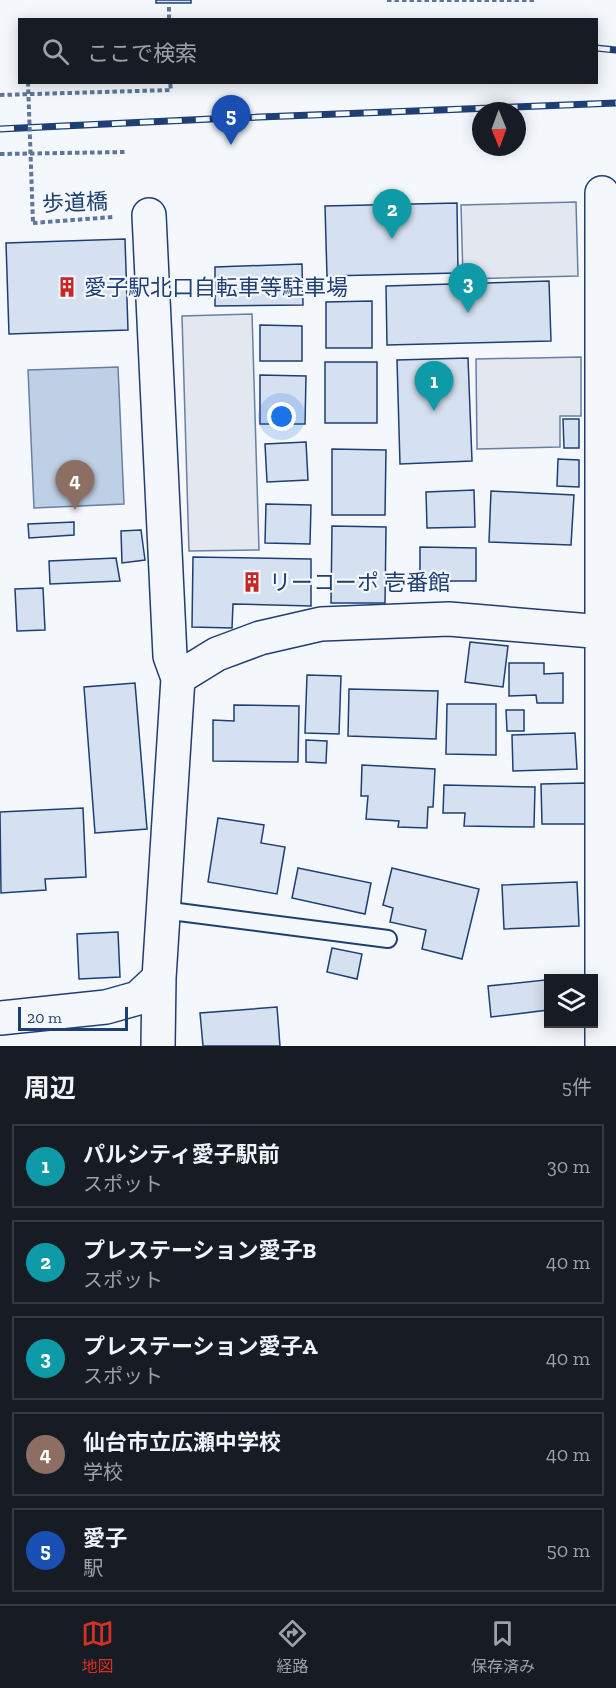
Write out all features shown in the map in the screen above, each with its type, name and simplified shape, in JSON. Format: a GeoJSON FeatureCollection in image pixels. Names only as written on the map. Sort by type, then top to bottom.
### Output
{"type":"FeatureCollection","features":[{"type":"Feature","properties":{"kind":"street"},"geometry":{"type":"LineString","coordinates":[[602,193],[609,632],[602,1046]]}},
{"type":"Feature","properties":{"kind":"street"},"geometry":{"type":"LineString","coordinates":[[149,215],[170,656],[178,678],[159,978],[158,1046]]}},
{"type":"Feature","properties":{"kind":"street"},"geometry":{"type":"LineString","coordinates":[[178,678],[217,654],[260,638],[321,624],[449,619],[609,632]]}},
{"type":"Feature","properties":{"kind":"street"},"geometry":{"type":"LineString","coordinates":[[0,1018],[105,1007],[138,998],[159,978]]}},
{"type":"Feature","properties":{"kind":"lane"},"geometry":{"type":"LineString","coordinates":[[163,910],[388,939]]}},
{"type":"Feature","properties":{"kind":"path"},"geometry":{"type":"LineString","coordinates":[[387,0],[537,0]]}},
{"type":"Feature","properties":{"kind":"path"},"geometry":{"type":"LineString","coordinates":[[169,7],[169,18]]}},
{"type":"Feature","properties":{"kind":"path","name":"歩道橋"},"geometry":{"type":"LineString","coordinates":[[28,84],[33,223],[149,215]]}},
{"type":"Feature","properties":{"kind":"path"},"geometry":{"type":"LineString","coordinates":[[0,95],[171,90],[170,84]]}},
{"type":"Feature","properties":{"kind":"path"},"geometry":{"type":"LineString","coordinates":[[0,154],[126,152]]}},
{"type":"Feature","properties":{"kind":"shaded area"},"geometry":{"type":"Polygon","coordinates":[[[576,202],[578,276],[463,279],[461,205],[576,202]]]}},
{"type":"Feature","properties":{"kind":"shaded area"},"geometry":{"type":"Polygon","coordinates":[[[252,314],[259,550],[189,551],[182,316],[252,314]]]}},
{"type":"Feature","properties":{"kind":"shaded area"},"geometry":{"type":"Polygon","coordinates":[[[581,357],[581,416],[560,416],[560,447],[477,449],[476,359],[581,357]]]}},
{"type":"Feature","properties":{"kind":"water"},"geometry":{"type":"Polygon","coordinates":[[[118,367],[124,504],[34,508],[28,370],[118,367]]]}},
{"type":"Feature","properties":{"kind":"building"},"geometry":{"type":"Polygon","coordinates":[[[156,0],[191,0],[191,3],[156,3],[156,0]]]}},
{"type":"Feature","properties":{"kind":"building"},"geometry":{"type":"Polygon","coordinates":[[[457,203],[458,273],[327,276],[325,206],[457,203]]]}},
{"type":"Feature","properties":{"kind":"building","name":"愛子駅北口自転車等駐車場"},"geometry":{"type":"Polygon","coordinates":[[[125,239],[128,330],[9,334],[6,243],[125,239]]]}},
{"type":"Feature","properties":{"kind":"building"},"geometry":{"type":"Polygon","coordinates":[[[302,264],[303,305],[215,306],[215,267],[302,264]]]}},
{"type":"Feature","properties":{"kind":"building"},"geometry":{"type":"Polygon","coordinates":[[[549,281],[551,341],[387,345],[386,286],[549,281]]]}},
{"type":"Feature","properties":{"kind":"building"},"geometry":{"type":"Polygon","coordinates":[[[372,301],[372,348],[326,348],[326,302],[372,301]]]}},
{"type":"Feature","properties":{"kind":"building"},"geometry":{"type":"Polygon","coordinates":[[[260,325],[302,326],[302,361],[260,361],[260,325]]]}},
{"type":"Feature","properties":{"kind":"building"},"geometry":{"type":"Polygon","coordinates":[[[468,358],[472,461],[400,464],[397,360],[468,358]]]}},
{"type":"Feature","properties":{"kind":"building"},"geometry":{"type":"Polygon","coordinates":[[[325,362],[377,362],[377,423],[325,423],[325,362]]]}},
{"type":"Feature","properties":{"kind":"building"},"geometry":{"type":"Polygon","coordinates":[[[260,375],[306,376],[305,424],[260,424],[260,375]]]}},
{"type":"Feature","properties":{"kind":"building"},"geometry":{"type":"Polygon","coordinates":[[[563,419],[579,419],[579,448],[564,448],[563,419]]]}},
{"type":"Feature","properties":{"kind":"building"},"geometry":{"type":"Polygon","coordinates":[[[306,442],[308,480],[267,482],[265,444],[306,442]]]}},
{"type":"Feature","properties":{"kind":"building"},"geometry":{"type":"Polygon","coordinates":[[[332,449],[386,450],[385,515],[332,515],[332,449]]]}},
{"type":"Feature","properties":{"kind":"building"},"geometry":{"type":"Polygon","coordinates":[[[558,459],[579,460],[579,487],[557,486],[558,459]]]}},
{"type":"Feature","properties":{"kind":"building"},"geometry":{"type":"Polygon","coordinates":[[[474,490],[475,527],[427,528],[426,492],[474,490]]]}},
{"type":"Feature","properties":{"kind":"building"},"geometry":{"type":"Polygon","coordinates":[[[491,491],[574,495],[571,545],[489,542],[491,491]]]}},
{"type":"Feature","properties":{"kind":"building"},"geometry":{"type":"Polygon","coordinates":[[[266,504],[311,505],[310,544],[265,543],[266,504]]]}},
{"type":"Feature","properties":{"kind":"building"},"geometry":{"type":"Polygon","coordinates":[[[74,522],[74,535],[29,538],[28,524],[74,522]]]}},
{"type":"Feature","properties":{"kind":"building"},"geometry":{"type":"Polygon","coordinates":[[[332,526],[386,527],[385,603],[331,603],[332,526]]]}},
{"type":"Feature","properties":{"kind":"building"},"geometry":{"type":"Polygon","coordinates":[[[141,530],[145,560],[122,563],[121,531],[141,530]]]}},
{"type":"Feature","properties":{"kind":"building"},"geometry":{"type":"Polygon","coordinates":[[[420,547],[476,548],[476,581],[420,581],[420,547]]]}},
{"type":"Feature","properties":{"kind":"building","name":"リーコーポ 壱番館"},"geometry":{"type":"Polygon","coordinates":[[[193,557],[311,559],[311,606],[233,604],[232,628],[192,627],[193,557]]]}},
{"type":"Feature","properties":{"kind":"building"},"geometry":{"type":"Polygon","coordinates":[[[116,558],[120,581],[50,584],[49,561],[116,558]]]}},
{"type":"Feature","properties":{"kind":"building"},"geometry":{"type":"Polygon","coordinates":[[[43,588],[45,630],[17,631],[15,589],[43,588]]]}},
{"type":"Feature","properties":{"kind":"building"},"geometry":{"type":"Polygon","coordinates":[[[470,642],[508,646],[503,687],[465,682],[470,642]]]}},
{"type":"Feature","properties":{"kind":"building"},"geometry":{"type":"Polygon","coordinates":[[[509,663],[544,663],[544,674],[563,673],[563,703],[537,703],[536,695],[509,696],[509,663]]]}},
{"type":"Feature","properties":{"kind":"building"},"geometry":{"type":"Polygon","coordinates":[[[307,675],[341,676],[339,734],[305,733],[307,675]]]}},
{"type":"Feature","properties":{"kind":"building"},"geometry":{"type":"Polygon","coordinates":[[[135,683],[147,829],[95,833],[84,687],[135,683]]]}},
{"type":"Feature","properties":{"kind":"building"},"geometry":{"type":"Polygon","coordinates":[[[349,689],[438,691],[436,739],[348,736],[349,689]]]}},
{"type":"Feature","properties":{"kind":"building"},"geometry":{"type":"Polygon","coordinates":[[[447,704],[496,704],[496,755],[446,754],[447,704]]]}},
{"type":"Feature","properties":{"kind":"building"},"geometry":{"type":"Polygon","coordinates":[[[234,705],[299,706],[298,762],[213,761],[213,720],[234,721],[234,705]]]}},
{"type":"Feature","properties":{"kind":"building"},"geometry":{"type":"Polygon","coordinates":[[[506,710],[524,710],[524,731],[507,731],[506,710]]]}},
{"type":"Feature","properties":{"kind":"building"},"geometry":{"type":"Polygon","coordinates":[[[575,733],[577,769],[513,771],[512,735],[575,733]]]}},
{"type":"Feature","properties":{"kind":"building"},"geometry":{"type":"Polygon","coordinates":[[[306,740],[327,741],[326,763],[306,762],[306,740]]]}},
{"type":"Feature","properties":{"kind":"building"},"geometry":{"type":"Polygon","coordinates":[[[362,765],[435,769],[433,807],[428,807],[427,828],[398,827],[399,821],[366,819],[368,796],[361,796],[362,765]]]}},
{"type":"Feature","properties":{"kind":"building"},"geometry":{"type":"Polygon","coordinates":[[[585,783],[585,824],[542,824],[541,784],[585,783]]]}},
{"type":"Feature","properties":{"kind":"building"},"geometry":{"type":"Polygon","coordinates":[[[444,785],[535,787],[534,827],[464,826],[465,813],[443,813],[444,785]]]}},
{"type":"Feature","properties":{"kind":"building"},"geometry":{"type":"Polygon","coordinates":[[[83,808],[86,877],[45,879],[46,890],[1,893],[0,812],[83,808]]]}},
{"type":"Feature","properties":{"kind":"building"},"geometry":{"type":"Polygon","coordinates":[[[218,818],[264,825],[261,843],[285,847],[277,894],[208,882],[218,818]]]}},
{"type":"Feature","properties":{"kind":"building"},"geometry":{"type":"Polygon","coordinates":[[[298,868],[371,883],[365,914],[292,898],[298,868]]]}},
{"type":"Feature","properties":{"kind":"building"},"geometry":{"type":"Polygon","coordinates":[[[392,868],[479,889],[462,959],[422,949],[426,930],[390,922],[393,908],[383,905],[392,868]]]}},
{"type":"Feature","properties":{"kind":"building"},"geometry":{"type":"Polygon","coordinates":[[[577,882],[579,926],[504,929],[502,885],[577,882]]]}},
{"type":"Feature","properties":{"kind":"building"},"geometry":{"type":"Polygon","coordinates":[[[118,932],[120,977],[79,979],[77,934],[118,932]]]}},
{"type":"Feature","properties":{"kind":"building"},"geometry":{"type":"Polygon","coordinates":[[[332,948],[362,954],[357,979],[327,972],[332,948]]]}},
{"type":"Feature","properties":{"kind":"building"},"geometry":{"type":"Polygon","coordinates":[[[544,980],[544,1010],[491,1017],[488,986],[544,980]]]}},
{"type":"Feature","properties":{"kind":"building"},"geometry":{"type":"Polygon","coordinates":[[[277,1007],[280,1046],[203,1046],[200,1013],[277,1007]]]}},
{"type":"Feature","properties":{"kind":"railway"},"geometry":{"type":"LineString","coordinates":[[598,48],[616,50]]}},
{"type":"Feature","properties":{"kind":"railway"},"geometry":{"type":"LineString","coordinates":[[0,129],[616,103]]}},
{"type":"Feature","properties":{"kind":"place","name":"愛子"},"geometry":{"type":"Point","coordinates":[231,145]}},
{"type":"Feature","properties":{"kind":"place","name":"プレステーション愛子B"},"geometry":{"type":"Point","coordinates":[392,239]}},
{"type":"Feature","properties":{"kind":"place","name":"愛子駅北口自転車等駐車場"},"geometry":{"type":"Point","coordinates":[67,287]}},
{"type":"Feature","properties":{"kind":"place","name":"プレステーション愛子A"},"geometry":{"type":"Point","coordinates":[468,313]}},
{"type":"Feature","properties":{"kind":"place","name":"パルシティ愛子駅前"},"geometry":{"type":"Point","coordinates":[434,411]}},
{"type":"Feature","properties":{"kind":"place","name":"仙台市立広瀬中学校"},"geometry":{"type":"Point","coordinates":[75,510]}},
{"type":"Feature","properties":{"kind":"place","name":"リーコーポ 壱番館"},"geometry":{"type":"Point","coordinates":[252,582]}}]}
